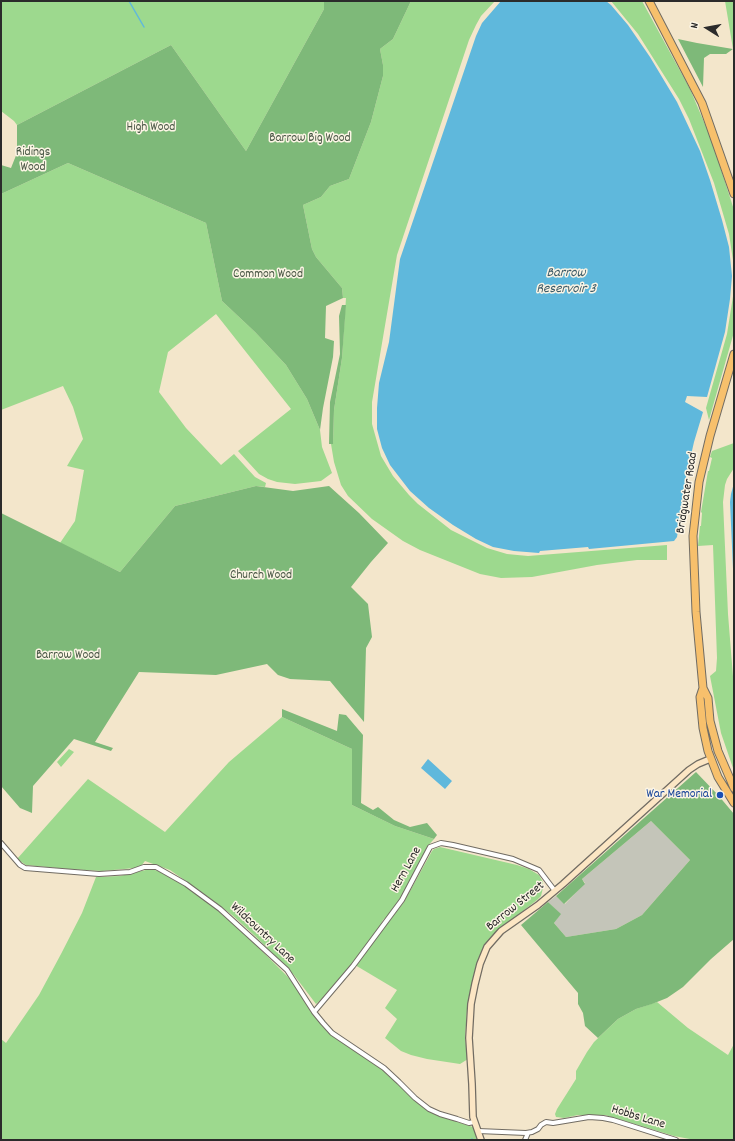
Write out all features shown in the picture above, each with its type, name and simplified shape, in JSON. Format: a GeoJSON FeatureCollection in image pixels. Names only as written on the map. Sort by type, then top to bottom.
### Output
{"type":"FeatureCollection","features":[{"type":"Feature","properties":{"kind":"highway"},"geometry":{"type":"LineString","coordinates":[[649,1],[702,103],[734,194]]}},
{"type":"Feature","properties":{"kind":"highway","name":"Bridgwater Road"},"geometry":{"type":"LineString","coordinates":[[734,354],[710,436],[700,482],[693,536],[696,612],[703,688],[708,698],[710,720],[722,763],[734,788]]}},
{"type":"Feature","properties":{"kind":"highway","name":"Bridgwater Road"},"geometry":{"type":"LineString","coordinates":[[703,688],[700,697],[703,728],[710,758],[721,782],[734,803]]}},
{"type":"Feature","properties":{"kind":"highway"},"geometry":{"type":"LineString","coordinates":[[714,734],[715,752],[714,756],[710,758],[722,763]]}},
{"type":"Feature","properties":{"kind":"highway"},"geometry":{"type":"LineString","coordinates":[[714,734],[719,741],[734,782]]}},
{"type":"Feature","properties":{"kind":"main road","name":"Barrow Street"},"geometry":{"type":"LineString","coordinates":[[481,1140],[473,1117],[469,1038],[472,997],[480,964],[487,947],[501,932],[555,890],[689,770],[702,761],[710,758]]}},
{"type":"Feature","properties":{"kind":"street","name":"Wildcountry Lane"},"geometry":{"type":"LineString","coordinates":[[1,842],[20,865],[26,868],[99,874],[130,872],[144,867],[156,867],[186,884],[220,909],[287,970],[314,1012],[332,1032],[384,1068],[415,1098],[429,1109],[469,1123],[474,1122]]}},
{"type":"Feature","properties":{"kind":"street","name":"Hern Lane"},"geometry":{"type":"LineString","coordinates":[[314,1012],[353,966],[398,906],[417,874],[430,847],[441,843],[513,859],[539,870],[555,890]]}},
{"type":"Feature","properties":{"kind":"street","name":"Hobbs Lane"},"geometry":{"type":"LineString","coordinates":[[528,1133],[538,1129],[546,1122],[553,1123],[589,1118],[603,1118],[676,1140]]}},
{"type":"Feature","properties":{"kind":"street"},"geometry":{"type":"LineString","coordinates":[[478,1131],[528,1133],[525,1140]]}},
{"type":"Feature","properties":{"kind":"shaded area"},"geometry":{"type":"Polygon","coordinates":[[[651,821],[690,860],[642,915],[616,929],[566,937],[554,923],[560,914],[548,902],[556,896],[565,904],[585,883],[582,879],[651,821]]]}},
{"type":"Feature","properties":{"kind":"green space"},"geometry":{"type":"Polygon","coordinates":[[[1,1],[324,1],[324,9],[246,151],[171,45],[17,125],[1,111],[1,1]]]}},
{"type":"Feature","properties":{"kind":"green space"},"geometry":{"type":"Polygon","coordinates":[[[324,1],[411,1],[393,39],[380,49],[383,65],[383,76],[371,122],[349,179],[330,186],[321,197],[303,205],[312,249],[316,257],[342,288],[343,298],[326,306],[325,338],[334,341],[333,357],[320,430],[307,399],[286,365],[255,332],[222,301],[206,223],[68,163],[1,194],[1,165],[11,168],[17,153],[17,125],[171,45],[246,151],[324,9],[324,1]]]}},
{"type":"Feature","properties":{"kind":"green space"},"geometry":{"type":"Polygon","coordinates":[[[411,1],[495,1],[481,16],[469,40],[397,255],[372,402],[372,424],[381,456],[393,476],[418,504],[451,530],[487,548],[507,554],[528,556],[667,545],[667,560],[637,560],[597,565],[532,577],[501,578],[480,574],[420,550],[403,541],[372,519],[348,496],[341,485],[334,462],[331,444],[333,443],[334,410],[342,358],[346,298],[343,298],[342,288],[316,257],[312,249],[303,205],[321,197],[330,186],[349,179],[371,122],[383,76],[383,65],[380,49],[393,39],[411,1]]]}},
{"type":"Feature","properties":{"kind":"green space"},"geometry":{"type":"Polygon","coordinates":[[[611,1],[642,1],[690,89],[712,141],[734,210],[734,267],[729,234],[714,183],[689,119],[679,99],[638,34],[611,1]]]}},
{"type":"Feature","properties":{"kind":"green space"},"geometry":{"type":"Polygon","coordinates":[[[725,1],[734,1],[734,49],[733,49],[725,1]]]}},
{"type":"Feature","properties":{"kind":"green space"},"geometry":{"type":"Polygon","coordinates":[[[678,39],[733,49],[726,54],[710,54],[704,58],[703,87],[678,39]]]}},
{"type":"Feature","properties":{"kind":"green space"},"geometry":{"type":"Polygon","coordinates":[[[68,163],[206,223],[222,301],[255,332],[286,365],[307,399],[320,430],[322,447],[332,473],[321,481],[295,484],[277,482],[259,474],[238,451],[291,409],[216,314],[168,352],[159,392],[186,428],[221,465],[234,454],[255,477],[266,483],[265,487],[256,486],[175,506],[120,572],[60,543],[75,521],[84,470],[67,466],[83,439],[73,407],[63,386],[1,410],[1,194],[68,163]]]}},
{"type":"Feature","properties":{"kind":"green space"},"geometry":{"type":"Polygon","coordinates":[[[734,290],[734,332],[709,420],[706,408],[727,334],[734,290]]]}},
{"type":"Feature","properties":{"kind":"green space"},"geometry":{"type":"Polygon","coordinates":[[[342,305],[346,305],[342,358],[334,410],[333,444],[329,444],[330,402],[340,354],[339,316],[342,305]]]}},
{"type":"Feature","properties":{"kind":"green space"},"geometry":{"type":"Polygon","coordinates":[[[734,443],[734,468],[725,485],[723,502],[728,614],[734,689],[734,771],[721,733],[710,676],[716,671],[717,658],[713,545],[698,546],[701,526],[701,512],[708,471],[712,458],[710,457],[712,451],[734,443]]]}},
{"type":"Feature","properties":{"kind":"green space","name":"Church Wood"},"geometry":{"type":"Polygon","coordinates":[[[256,486],[293,491],[329,486],[359,513],[388,543],[351,587],[368,604],[372,637],[366,648],[364,722],[330,681],[290,679],[278,675],[267,664],[216,675],[139,672],[95,742],[113,748],[111,751],[74,739],[33,786],[32,813],[20,808],[1,786],[1,513],[120,572],[175,506],[256,486]]]}},
{"type":"Feature","properties":{"kind":"green space"},"geometry":{"type":"Polygon","coordinates":[[[282,709],[337,731],[339,714],[346,715],[363,735],[361,803],[373,810],[378,807],[394,820],[410,827],[427,823],[437,835],[434,839],[395,826],[352,805],[352,749],[282,717],[282,709]]]}},
{"type":"Feature","properties":{"kind":"green space"},"geometry":{"type":"Polygon","coordinates":[[[282,717],[352,749],[352,805],[395,826],[434,839],[427,847],[415,874],[389,915],[383,920],[379,928],[329,993],[316,1004],[294,975],[255,936],[232,915],[170,870],[145,861],[141,866],[135,868],[102,871],[26,865],[17,859],[88,779],[165,832],[229,762],[282,717]]]}},
{"type":"Feature","properties":{"kind":"green space"},"geometry":{"type":"Polygon","coordinates":[[[69,749],[74,752],[61,767],[57,762],[69,749]]]}},
{"type":"Feature","properties":{"kind":"green space"},"geometry":{"type":"Polygon","coordinates":[[[696,772],[734,814],[734,939],[683,987],[667,998],[636,1009],[618,1019],[598,1038],[585,1026],[583,1013],[578,1004],[578,993],[521,925],[548,902],[561,914],[554,923],[566,937],[616,929],[642,915],[690,860],[651,821],[582,879],[585,884],[564,904],[556,896],[696,772]]]}},
{"type":"Feature","properties":{"kind":"green space"},"geometry":{"type":"Polygon","coordinates":[[[440,847],[529,869],[539,875],[543,882],[541,896],[495,933],[486,944],[479,959],[471,986],[467,1010],[465,1038],[468,1059],[460,1064],[411,1055],[401,1051],[385,1038],[397,1019],[385,1008],[397,990],[355,965],[404,902],[432,851],[440,847]]]}},
{"type":"Feature","properties":{"kind":"green space"},"geometry":{"type":"Polygon","coordinates":[[[150,869],[159,871],[185,886],[219,911],[244,933],[290,979],[322,1026],[332,1036],[370,1060],[388,1074],[414,1100],[429,1111],[439,1116],[473,1127],[478,1140],[1,1140],[1,1039],[6,1043],[39,995],[82,913],[96,877],[120,876],[150,869]]]}},
{"type":"Feature","properties":{"kind":"green space"},"geometry":{"type":"Polygon","coordinates":[[[657,1002],[688,1028],[728,1055],[734,1044],[734,1140],[695,1140],[674,1136],[605,1115],[578,1115],[564,1118],[556,1117],[555,1114],[557,1109],[576,1079],[576,1071],[594,1042],[618,1019],[636,1009],[657,1002]]]}},
{"type":"Feature","properties":{"kind":"water","name":"Barrow Reservoir 3"},"geometry":{"type":"Polygon","coordinates":[[[501,1],[606,1],[611,5],[628,25],[650,57],[677,102],[700,151],[710,180],[729,247],[732,276],[730,299],[725,332],[707,397],[687,396],[685,402],[703,412],[686,477],[677,537],[674,541],[589,549],[588,547],[540,551],[539,553],[514,551],[493,547],[453,525],[429,508],[410,491],[390,465],[382,448],[377,429],[379,383],[389,342],[400,259],[476,36],[482,23],[501,1]]]}},
{"type":"Feature","properties":{"kind":"water"},"geometry":{"type":"Polygon","coordinates":[[[734,483],[734,591],[730,502],[734,483]]]}},
{"type":"Feature","properties":{"kind":"water"},"geometry":{"type":"Polygon","coordinates":[[[428,759],[452,781],[445,789],[421,768],[428,759]]]}},
{"type":"Feature","properties":{"kind":"waterway"},"geometry":{"type":"LineString","coordinates":[[129,1],[144,27]]}},
{"type":"Feature","properties":{"kind":"place","name":"War Memorial"},"geometry":{"type":"Point","coordinates":[720,795]}},
{"type":"Feature","properties":{"kind":"park label","name":"High Wood"},"geometry":{"type":"Point","coordinates":[151,128]}},
{"type":"Feature","properties":{"kind":"park label","name":"Barrow Big Wood"},"geometry":{"type":"Point","coordinates":[310,139]}},
{"type":"Feature","properties":{"kind":"park label","name":"Ridings Wood"},"geometry":{"type":"Point","coordinates":[33,160]}},
{"type":"Feature","properties":{"kind":"park label","name":"Common Wood"},"geometry":{"type":"Point","coordinates":[268,275]}},
{"type":"Feature","properties":{"kind":"park label","name":"Barrow Wood"},"geometry":{"type":"Point","coordinates":[68,656]}}]}
